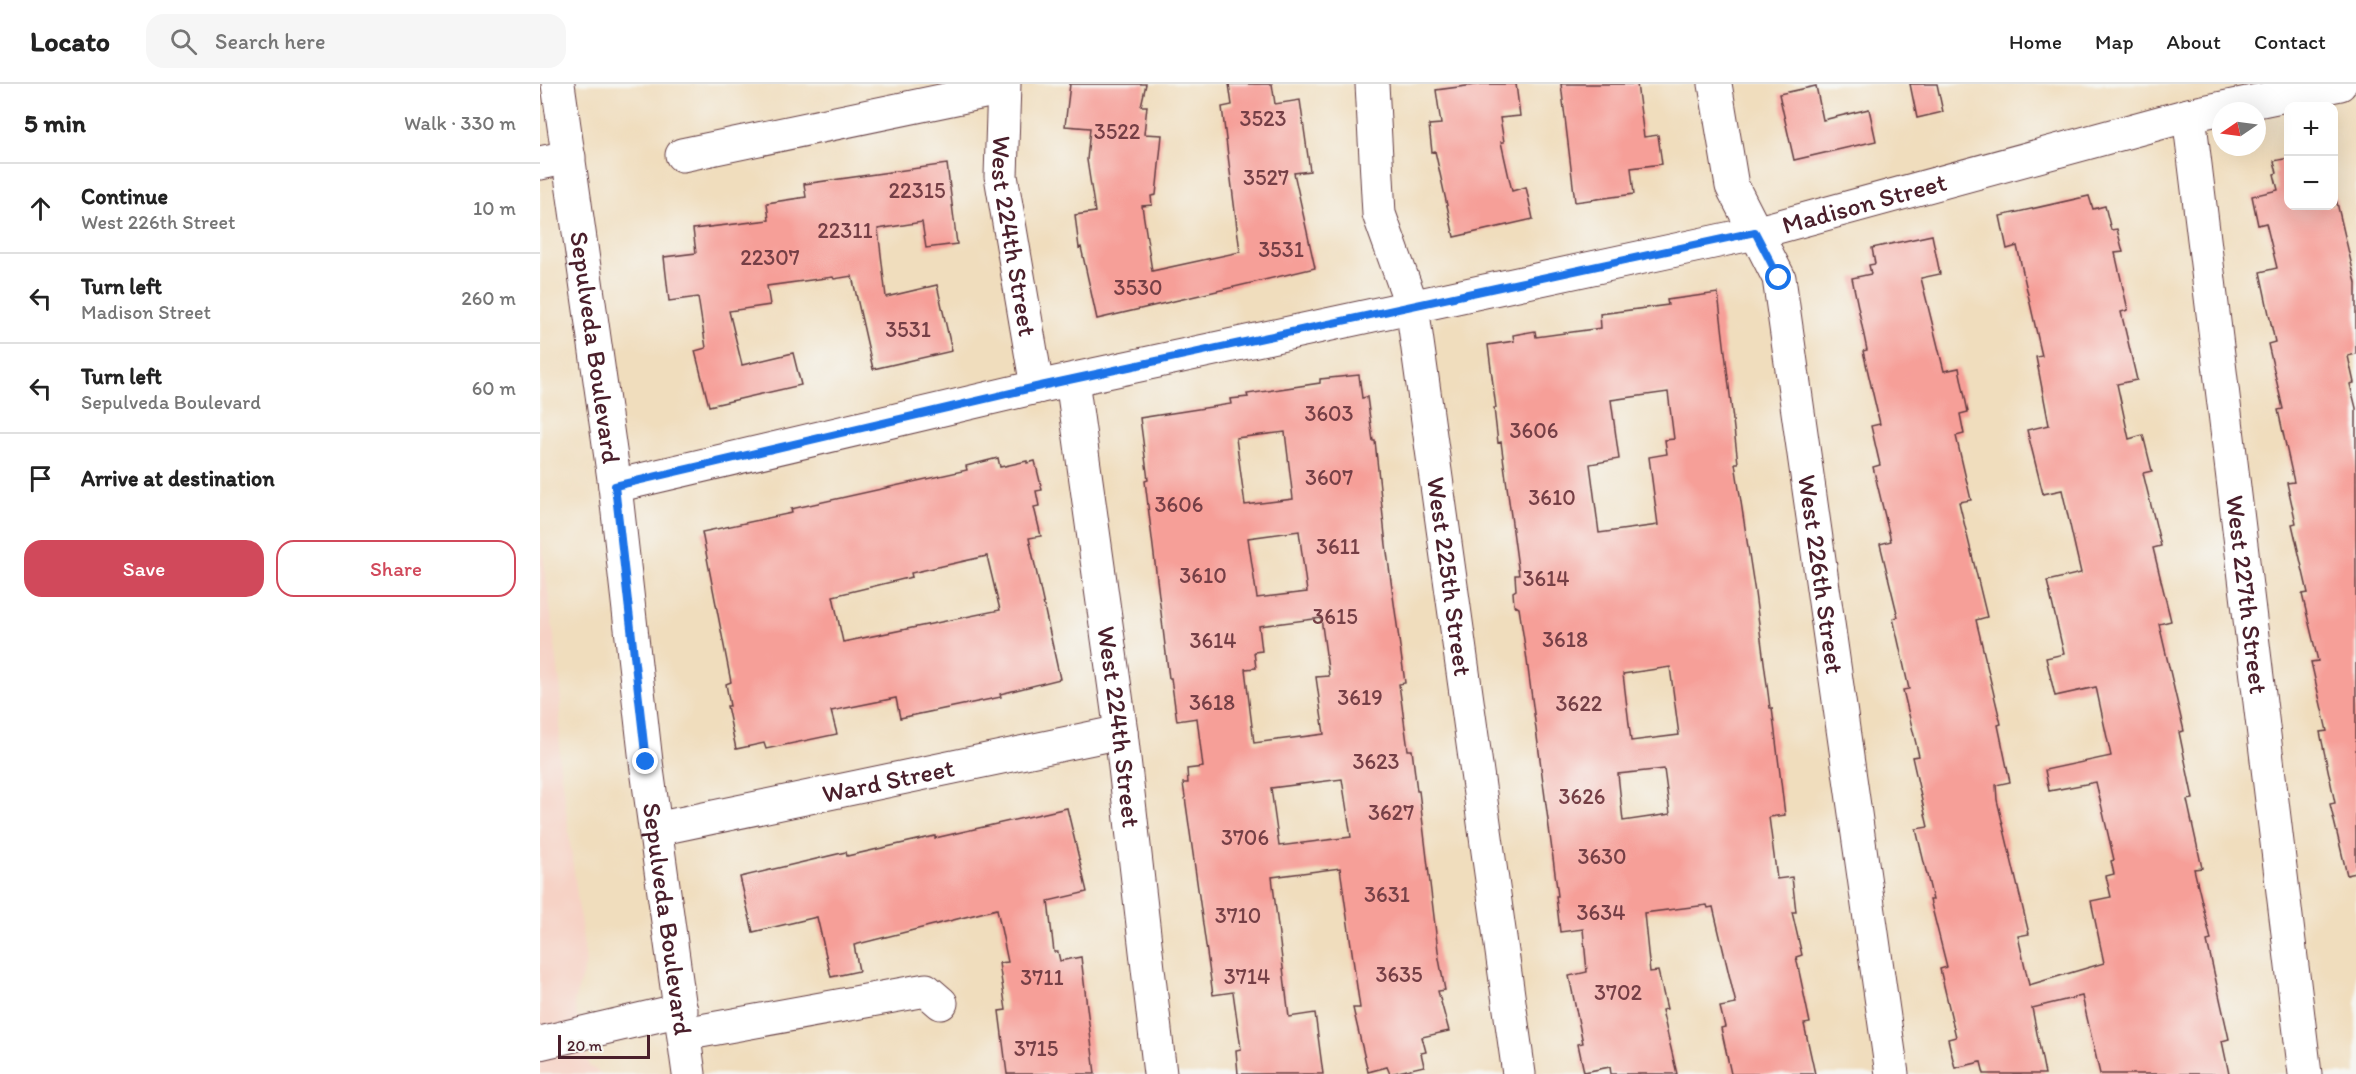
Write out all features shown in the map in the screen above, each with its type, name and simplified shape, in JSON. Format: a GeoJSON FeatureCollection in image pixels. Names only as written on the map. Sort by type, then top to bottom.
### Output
{"type":"FeatureCollection","features":[{"type":"Feature","properties":{"kind":"street","name":"Sepulveda Boulevard"},"geometry":{"type":"LineString","coordinates":[[558,84],[554,160],[615,486],[633,659],[689,1074]]}},
{"type":"Feature","properties":{"kind":"street","name":"West 225th Street"},"geometry":{"type":"LineString","coordinates":[[1372,84],[1379,214],[1412,306],[1519,1074]]}},
{"type":"Feature","properties":{"kind":"street","name":"West 226th Street"},"geometry":{"type":"LineString","coordinates":[[1715,84],[1732,186],[1779,278],[1892,1074]]}},
{"type":"Feature","properties":{"kind":"street","name":"Madison Street"},"geometry":{"type":"LineString","coordinates":[[615,486],[1036,387],[1755,232],[2189,115],[2340,84]]}},
{"type":"Feature","properties":{"kind":"street"},"geometry":{"type":"LineString","coordinates":[[682,154],[1003,86]]}},
{"type":"Feature","properties":{"kind":"street","name":"West 224th Street"},"geometry":{"type":"LineString","coordinates":[[1003,86],[1001,176],[1036,387]]}},
{"type":"Feature","properties":{"kind":"street","name":"West 227th Street"},"geometry":{"type":"LineString","coordinates":[[2189,115],[2305,1074]]}},
{"type":"Feature","properties":{"kind":"street","name":"West 224th Street"},"geometry":{"type":"LineString","coordinates":[[1072,380],[1121,732],[1160,1074]]}},
{"type":"Feature","properties":{"kind":"street","name":"Ward Street"},"geometry":{"type":"LineString","coordinates":[[656,829],[1121,732]]}},
{"type":"Feature","properties":{"kind":"street"},"geometry":{"type":"LineString","coordinates":[[540,1043],[682,1022],[765,1021],[926,990],[940,1003]]}},
{"type":"Feature","properties":{"kind":"shaded area"},"geometry":{"type":"Polygon","coordinates":[[[540,530],[561,691],[559,759],[586,963],[574,1002],[589,1066],[602,1074],[540,1074],[540,530]]]}},
{"type":"Feature","properties":{"kind":"building"},"geometry":{"type":"Polygon","coordinates":[[[1070,84],[1146,84],[1141,106],[1147,106],[1144,134],[1162,135],[1156,195],[1151,196],[1152,205],[1142,206],[1152,271],[1240,252],[1222,107],[1232,105],[1229,84],[1272,84],[1275,104],[1300,100],[1310,171],[1294,173],[1315,268],[1097,319],[1081,247],[1079,248],[1075,215],[1095,212],[1087,160],[1090,128],[1065,126],[1070,84]]]}},
{"type":"Feature","properties":{"kind":"building"},"geometry":{"type":"Polygon","coordinates":[[[1482,84],[1516,84],[1520,116],[1500,118],[1504,142],[1501,142],[1512,191],[1526,187],[1533,219],[1454,237],[1435,151],[1432,152],[1429,125],[1441,124],[1436,90],[1482,84]]]}},
{"type":"Feature","properties":{"kind":"building"},"geometry":{"type":"Polygon","coordinates":[[[1561,84],[1637,84],[1644,137],[1658,135],[1662,164],[1631,168],[1634,194],[1575,202],[1561,84]]]}},
{"type":"Feature","properties":{"kind":"building"},"geometry":{"type":"Polygon","coordinates":[[[1910,84],[1937,84],[1943,112],[1917,118],[1910,84]]]}},
{"type":"Feature","properties":{"kind":"building"},"geometry":{"type":"Polygon","coordinates":[[[1816,86],[1823,120],[1869,109],[1876,141],[1794,160],[1779,94],[1816,86]]]}},
{"type":"Feature","properties":{"kind":"building"},"geometry":{"type":"Polygon","coordinates":[[[2284,159],[2284,210],[2338,210],[2338,207],[2356,283],[2356,354],[2348,356],[2354,383],[2350,384],[2356,408],[2356,873],[2347,875],[2330,804],[2335,803],[2320,732],[2327,731],[2311,662],[2318,661],[2302,594],[2308,593],[2292,524],[2296,523],[2287,483],[2294,482],[2278,410],[2283,409],[2268,344],[2275,342],[2260,272],[2277,268],[2266,223],[2258,225],[2252,196],[2278,190],[2274,161],[2284,159]]]}},
{"type":"Feature","properties":{"kind":"building"},"geometry":{"type":"Polygon","coordinates":[[[947,164],[957,244],[926,248],[922,222],[878,229],[886,297],[937,285],[952,351],[873,369],[852,276],[767,286],[770,305],[729,311],[742,365],[793,353],[801,385],[709,406],[695,351],[706,348],[698,297],[669,301],[664,257],[696,253],[693,229],[769,220],[767,203],[806,197],[804,184],[947,164]]]}},
{"type":"Feature","properties":{"kind":"building"},"geometry":{"type":"Polygon","coordinates":[[[2089,196],[2093,209],[2105,206],[2111,230],[2117,229],[2123,252],[2115,253],[2128,310],[2121,312],[2137,380],[2117,384],[2129,439],[2143,435],[2152,471],[2143,473],[2161,546],[2153,548],[2171,621],[2159,624],[2184,731],[2179,732],[2193,799],[2187,800],[2202,868],[2194,869],[2211,940],[2207,941],[2229,1039],[2222,1041],[2229,1074],[2100,1074],[2082,996],[2032,1008],[2045,1074],[1984,1074],[1981,1062],[1955,1068],[1948,1039],[1956,1037],[1940,969],[1947,967],[1930,900],[1933,900],[1916,829],[1928,827],[1912,757],[1919,756],[1903,690],[1909,689],[1893,618],[1898,617],[1880,544],[1891,541],[1873,467],[1880,465],[1871,426],[1880,424],[1863,351],[1867,350],[1852,278],[1871,274],[1869,265],[1875,264],[1872,248],[1932,235],[1940,274],[1921,278],[1944,371],[1959,368],[1968,412],[1960,414],[1964,434],[1956,436],[1971,500],[1959,502],[1987,617],[1976,620],[2001,724],[1998,725],[2010,782],[1996,785],[1997,800],[2029,934],[2018,936],[2029,985],[2104,963],[2091,901],[2111,897],[2106,876],[2114,874],[2111,861],[2114,860],[2096,782],[2049,791],[2045,770],[2111,756],[2096,687],[2055,696],[2046,658],[2064,654],[2047,581],[2081,573],[2062,490],[2043,494],[2027,430],[2049,425],[2036,357],[2042,356],[2017,246],[2007,249],[2000,216],[2089,196]]]}},
{"type":"Feature","properties":{"kind":"building"},"geometry":{"type":"Polygon","coordinates":[[[1718,293],[1738,463],[1735,463],[1770,708],[1772,708],[1785,815],[1769,817],[1777,879],[1792,877],[1796,912],[1792,912],[1802,955],[1796,957],[1810,1023],[1804,1024],[1815,1074],[1731,1074],[1721,1028],[1725,1027],[1720,1007],[1736,1004],[1713,907],[1708,908],[1707,905],[1644,913],[1650,972],[1658,971],[1667,1009],[1662,1010],[1677,1074],[1611,1074],[1610,1067],[1584,1072],[1578,1044],[1583,1043],[1569,976],[1587,972],[1583,929],[1560,932],[1556,896],[1558,896],[1526,653],[1519,608],[1514,605],[1515,575],[1519,575],[1501,442],[1498,443],[1488,345],[1514,341],[1513,335],[1535,331],[1536,337],[1601,328],[1600,314],[1668,305],[1667,300],[1718,293]],[[1668,392],[1611,400],[1619,459],[1590,464],[1599,533],[1658,525],[1649,457],[1667,454],[1665,440],[1674,439],[1668,392]],[[1670,667],[1623,674],[1631,741],[1679,735],[1670,667]],[[1664,769],[1618,774],[1623,821],[1670,814],[1664,769]]]}},
{"type":"Feature","properties":{"kind":"building"},"geometry":{"type":"Polygon","coordinates":[[[1359,375],[1362,398],[1367,397],[1373,441],[1375,441],[1386,545],[1405,683],[1399,684],[1408,750],[1412,750],[1417,791],[1419,791],[1439,959],[1445,990],[1438,991],[1449,1031],[1422,1037],[1426,1052],[1421,1053],[1424,1066],[1390,1074],[1387,1067],[1368,1072],[1353,1008],[1360,1008],[1340,868],[1272,877],[1289,1017],[1315,1013],[1323,1074],[1238,1074],[1236,1050],[1241,1049],[1233,992],[1213,995],[1183,783],[1188,783],[1187,769],[1203,767],[1197,718],[1177,721],[1171,678],[1169,678],[1145,481],[1148,480],[1140,418],[1231,404],[1230,399],[1248,397],[1247,394],[1320,383],[1320,379],[1359,375]],[[1285,432],[1236,438],[1245,505],[1293,499],[1285,432]],[[1299,531],[1248,538],[1257,598],[1307,592],[1299,531]],[[1321,618],[1259,626],[1262,651],[1254,652],[1256,668],[1245,669],[1254,743],[1324,734],[1316,677],[1329,676],[1321,618]],[[1342,779],[1271,788],[1279,846],[1351,837],[1342,779]]]}},
{"type":"Feature","properties":{"kind":"building"},"geometry":{"type":"Polygon","coordinates":[[[998,458],[1000,467],[1035,461],[1042,490],[1036,491],[1039,506],[1034,507],[1041,536],[1029,538],[1060,679],[1000,694],[1001,697],[900,718],[896,698],[831,711],[837,734],[766,749],[764,743],[736,749],[727,706],[730,706],[726,684],[731,682],[702,532],[792,513],[791,509],[967,470],[966,466],[998,458]],[[987,556],[911,573],[912,577],[833,596],[843,642],[1000,610],[987,556]]]}},
{"type":"Feature","properties":{"kind":"building"},"geometry":{"type":"Polygon","coordinates":[[[1067,808],[1087,892],[1048,901],[1054,952],[1058,952],[1060,961],[1081,957],[1095,1074],[1007,1074],[999,1011],[1006,1010],[999,963],[1008,962],[997,909],[854,945],[859,971],[831,977],[817,917],[753,932],[740,877],[846,852],[847,856],[1067,808]]]}},
{"type":"Feature","properties":{"kind":"route"},"geometry":{"type":"LineString","coordinates":[[646,762],[615,486],[1036,387],[1755,232],[1779,278]]}}]}
